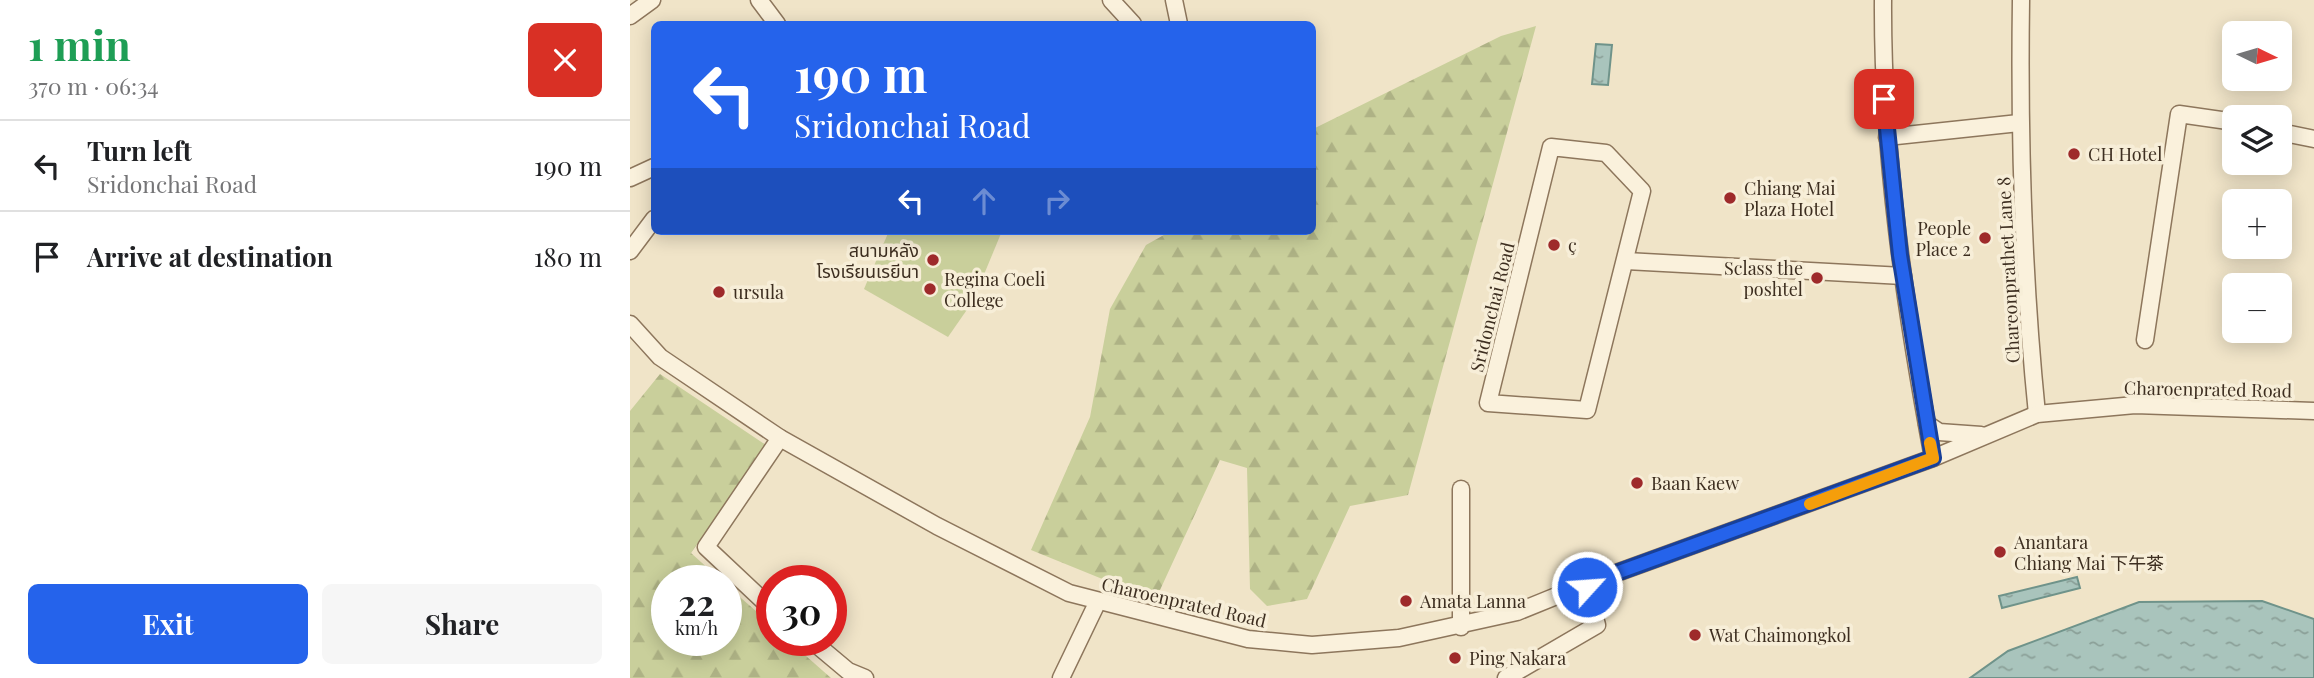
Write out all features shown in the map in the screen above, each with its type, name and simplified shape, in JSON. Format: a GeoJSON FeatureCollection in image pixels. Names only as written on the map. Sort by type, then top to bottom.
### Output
{"type":"FeatureCollection","features":[{"type":"Feature","properties":{"kind":"street"},"geometry":{"type":"LineString","coordinates":[[630,16],[652,0]]}},
{"type":"Feature","properties":{"kind":"street"},"geometry":{"type":"LineString","coordinates":[[759,0],[775,21]]}},
{"type":"Feature","properties":{"kind":"street"},"geometry":{"type":"LineString","coordinates":[[1111,0],[1130,21]]}},
{"type":"Feature","properties":{"kind":"street"},"geometry":{"type":"LineString","coordinates":[[1174,0],[1178,21]]}},
{"type":"Feature","properties":{"kind":"street"},"geometry":{"type":"LineString","coordinates":[[1883,0],[1887,137],[1903,276],[1933,458]]}},
{"type":"Feature","properties":{"kind":"street","name":"Chareonprathet Lane 8"},"geometry":{"type":"LineString","coordinates":[[2021,0],[2019,123],[2026,306],[2037,414]]}},
{"type":"Feature","properties":{"kind":"street"},"geometry":{"type":"LineString","coordinates":[[2145,340],[2179,114],[2222,120]]}},
{"type":"Feature","properties":{"kind":"street"},"geometry":{"type":"LineString","coordinates":[[1887,137],[2019,123]]}},
{"type":"Feature","properties":{"kind":"street"},"geometry":{"type":"LineString","coordinates":[[2292,134],[2314,139]]}},
{"type":"Feature","properties":{"kind":"street","name":"Sridonchai Road"},"geometry":{"type":"LineString","coordinates":[[1551,147],[1606,153],[1642,191],[1626,261],[1587,410],[1489,404],[1551,147]]}},
{"type":"Feature","properties":{"kind":"street"},"geometry":{"type":"LineString","coordinates":[[630,178],[651,168]]}},
{"type":"Feature","properties":{"kind":"street"},"geometry":{"type":"LineString","coordinates":[[630,251],[651,223]]}},
{"type":"Feature","properties":{"kind":"street"},"geometry":{"type":"LineString","coordinates":[[1626,261],[1903,276]]}},
{"type":"Feature","properties":{"kind":"street","name":"Charoenprated Road"},"geometry":{"type":"LineString","coordinates":[[631,328],[660,357],[780,438],[951,533],[1069,593],[1248,639],[1312,645],[1399,638],[1517,612],[1586,584],[1933,458],[2037,414],[2135,405],[2314,411]]}},
{"type":"Feature","properties":{"kind":"street"},"geometry":{"type":"LineString","coordinates":[[1927,424],[1939,432],[1986,435]]}},
{"type":"Feature","properties":{"kind":"street"},"geometry":{"type":"LineString","coordinates":[[756,594],[706,547],[780,438]]}},
{"type":"Feature","properties":{"kind":"street"},"geometry":{"type":"LineString","coordinates":[[1461,489],[1461,626]]}},
{"type":"Feature","properties":{"kind":"street"},"geometry":{"type":"LineString","coordinates":[[1506,678],[1597,625],[1586,584]]}},
{"type":"Feature","properties":{"kind":"street"},"geometry":{"type":"LineString","coordinates":[[1061,678],[1098,601]]}},
{"type":"Feature","properties":{"kind":"street"},"geometry":{"type":"LineString","coordinates":[[830,656],[848,671],[865,678]]}},
{"type":"Feature","properties":{"kind":"green space"},"geometry":{"type":"Polygon","coordinates":[[[1536,26],[1408,495],[1350,506],[1307,599],[1267,606],[1250,589],[1247,468],[1220,460],[1160,590],[1127,589],[1031,550],[1090,417],[1110,309],[1146,245],[1164,235],[1316,235],[1316,128],[1501,36],[1536,26]]]}},
{"type":"Feature","properties":{"kind":"green space","name":"สนามหลัง โรงเรียนเรยีนา"},"geometry":{"type":"Polygon","coordinates":[[[887,235],[1000,235],[973,301],[948,337],[864,289],[887,235]]]}},
{"type":"Feature","properties":{"kind":"green space"},"geometry":{"type":"Polygon","coordinates":[[[660,374],[766,445],[691,553],[704,565],[651,565],[651,656],[742,656],[742,599],[756,611],[756,656],[806,656],[831,678],[630,678],[630,411],[660,374]]]}},
{"type":"Feature","properties":{"kind":"water"},"geometry":{"type":"Polygon","coordinates":[[[1596,44],[1612,45],[1608,85],[1592,84],[1596,44]]]}},
{"type":"Feature","properties":{"kind":"water"},"geometry":{"type":"Polygon","coordinates":[[[2077,577],[2080,588],[2002,608],[1999,596],[2077,577]]]}},
{"type":"Feature","properties":{"kind":"water"},"geometry":{"type":"Polygon","coordinates":[[[2262,601],[2314,619],[2314,678],[1970,678],[2008,651],[2139,602],[2262,601]]]}},
{"type":"Feature","properties":{"kind":"slow traffic"},"geometry":{"type":"LineString","coordinates":[[1810,504],[1933,458],[1930,443]]}},
{"type":"Feature","properties":{"kind":"place","name":"CH Hotel"},"geometry":{"type":"Point","coordinates":[2074,154]}},
{"type":"Feature","properties":{"kind":"place","name":"Chiang Mai Plaza Hotel"},"geometry":{"type":"Point","coordinates":[1730,198]}},
{"type":"Feature","properties":{"kind":"place","name":"People Place 2"},"geometry":{"type":"Point","coordinates":[1985,238]}},
{"type":"Feature","properties":{"kind":"place","name":"ç"},"geometry":{"type":"Point","coordinates":[1554,245]}},
{"type":"Feature","properties":{"kind":"place","name":"สนามหลัง โรงเรียนเรยีนา"},"geometry":{"type":"Point","coordinates":[933,260]}},
{"type":"Feature","properties":{"kind":"place","name":"Sclass the poshtel"},"geometry":{"type":"Point","coordinates":[1817,278]}},
{"type":"Feature","properties":{"kind":"place","name":"Regina Coeli College"},"geometry":{"type":"Point","coordinates":[930,289]}},
{"type":"Feature","properties":{"kind":"place","name":"ursula"},"geometry":{"type":"Point","coordinates":[719,292]}},
{"type":"Feature","properties":{"kind":"place","name":"Baan Kaew"},"geometry":{"type":"Point","coordinates":[1637,483]}},
{"type":"Feature","properties":{"kind":"place","name":"Anantara Chiang Mai 下午茶"},"geometry":{"type":"Point","coordinates":[2000,552]}},
{"type":"Feature","properties":{"kind":"place","name":"Amata Lanna"},"geometry":{"type":"Point","coordinates":[1406,601]}},
{"type":"Feature","properties":{"kind":"place","name":"Wat Chaimongkol"},"geometry":{"type":"Point","coordinates":[1695,635]}},
{"type":"Feature","properties":{"kind":"place","name":"Ping Nakara"},"geometry":{"type":"Point","coordinates":[1455,658]}},
{"type":"Feature","properties":{"kind":"route"},"geometry":{"type":"LineString","coordinates":[[1587,587],[1586,584],[1933,458],[1900,255],[1884,99]]}}]}
